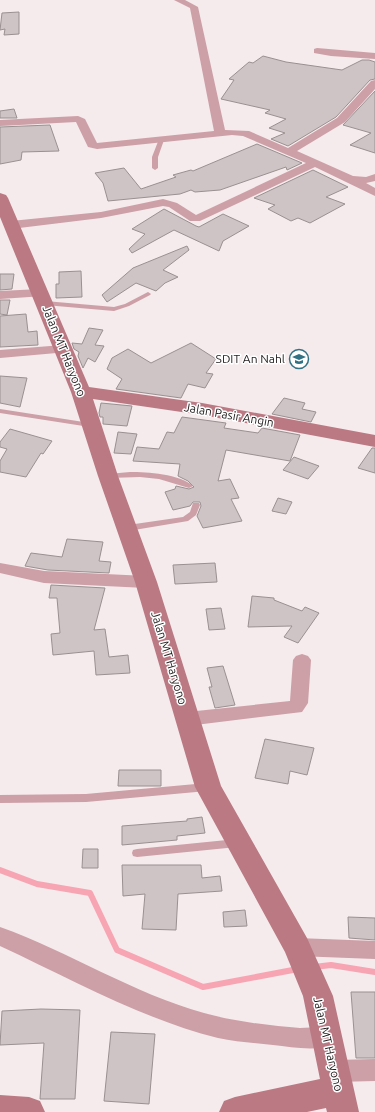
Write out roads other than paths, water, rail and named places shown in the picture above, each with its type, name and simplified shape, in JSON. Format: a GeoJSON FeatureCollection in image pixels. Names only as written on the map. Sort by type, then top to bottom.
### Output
{"type":"FeatureCollection","features":[{"type":"Feature","properties":{"kind":"main road","name":"Jalan MT Haryono"},"geometry":{"type":"LineString","coordinates":[[0,198],[82,392],[90,425],[146,582],[208,786],[300,954],[318,996],[339,1091]]}},
{"type":"Feature","properties":{"kind":"main road","name":"Jalan Pasir Angin"},"geometry":{"type":"LineString","coordinates":[[82,392],[202,410],[375,441]]}},
{"type":"Feature","properties":{"kind":"main road"},"geometry":{"type":"LineString","coordinates":[[235,1112],[339,1091]]}},
{"type":"Feature","properties":{"kind":"main road"},"geometry":{"type":"LineString","coordinates":[[0,1110],[29,1112]]}},
{"type":"Feature","properties":{"kind":"street"},"geometry":{"type":"LineString","coordinates":[[178,0],[194,7],[220,133]]}},
{"type":"Feature","properties":{"kind":"street"},"geometry":{"type":"LineString","coordinates":[[318,51],[326,54],[356,53],[375,56]]}},
{"type":"Feature","properties":{"kind":"street"},"geometry":{"type":"LineString","coordinates":[[287,152],[307,142],[341,120],[375,84]]}},
{"type":"Feature","properties":{"kind":"street"},"geometry":{"type":"LineString","coordinates":[[0,123],[78,120],[81,121],[92,145],[96,146],[220,133],[245,133],[350,179],[375,193]]}},
{"type":"Feature","properties":{"kind":"street"},"geometry":{"type":"LineString","coordinates":[[11,225],[101,214],[163,202],[173,205],[196,219],[216,211],[313,164]]}},
{"type":"Feature","properties":{"kind":"street"},"geometry":{"type":"LineString","coordinates":[[350,179],[367,180],[375,177]]}},
{"type":"Feature","properties":{"kind":"street"},"geometry":{"type":"LineString","coordinates":[[0,295],[43,298]]}},
{"type":"Feature","properties":{"kind":"street"},"geometry":{"type":"LineString","coordinates":[[0,354],[63,349]]}},
{"type":"Feature","properties":{"kind":"street"},"geometry":{"type":"LineString","coordinates":[[0,568],[44,577],[146,582]]}},
{"type":"Feature","properties":{"kind":"street"},"geometry":{"type":"LineString","coordinates":[[187,719],[296,707],[299,703],[302,660]]}},
{"type":"Feature","properties":{"kind":"street"},"geometry":{"type":"LineString","coordinates":[[0,936],[144,1003],[185,1018],[227,1029],[300,1038],[328,1037]]}},
{"type":"Feature","properties":{"kind":"street"},"geometry":{"type":"LineString","coordinates":[[300,954],[375,950]]}},
{"type":"Feature","properties":{"kind":"street"},"geometry":{"type":"LineString","coordinates":[[339,1091],[375,1070]]}},
{"type":"Feature","properties":{"kind":"lane"},"geometry":{"type":"LineString","coordinates":[[155,168],[155,157],[161,140]]}},
{"type":"Feature","properties":{"kind":"lane"},"geometry":{"type":"LineString","coordinates":[[43,298],[114,309],[127,305],[148,294]]}},
{"type":"Feature","properties":{"kind":"lane"},"geometry":{"type":"LineString","coordinates":[[0,411],[90,425]]}},
{"type":"Feature","properties":{"kind":"lane"},"geometry":{"type":"LineString","coordinates":[[108,476],[157,474],[175,479],[189,486]]}},
{"type":"Feature","properties":{"kind":"lane"},"geometry":{"type":"LineString","coordinates":[[128,528],[185,519],[193,513],[196,505]]}},
{"type":"Feature","properties":{"kind":"lane"},"geometry":{"type":"LineString","coordinates":[[0,799],[86,798],[208,786]]}},
{"type":"Feature","properties":{"kind":"lane"},"geometry":{"type":"LineString","coordinates":[[137,853],[238,843]]}},
{"type":"Feature","properties":{"kind":"waterway"},"geometry":{"type":"LineString","coordinates":[[0,870],[37,884],[90,893],[117,950],[203,987],[298,969]]}},
{"type":"Feature","properties":{"kind":"waterway"},"geometry":{"type":"LineString","coordinates":[[314,967],[331,965],[375,972]]}},
{"type":"Feature","properties":{"kind":"place","name":"SDIT An Nahl"},"geometry":{"type":"Point","coordinates":[299,359]}}]}
